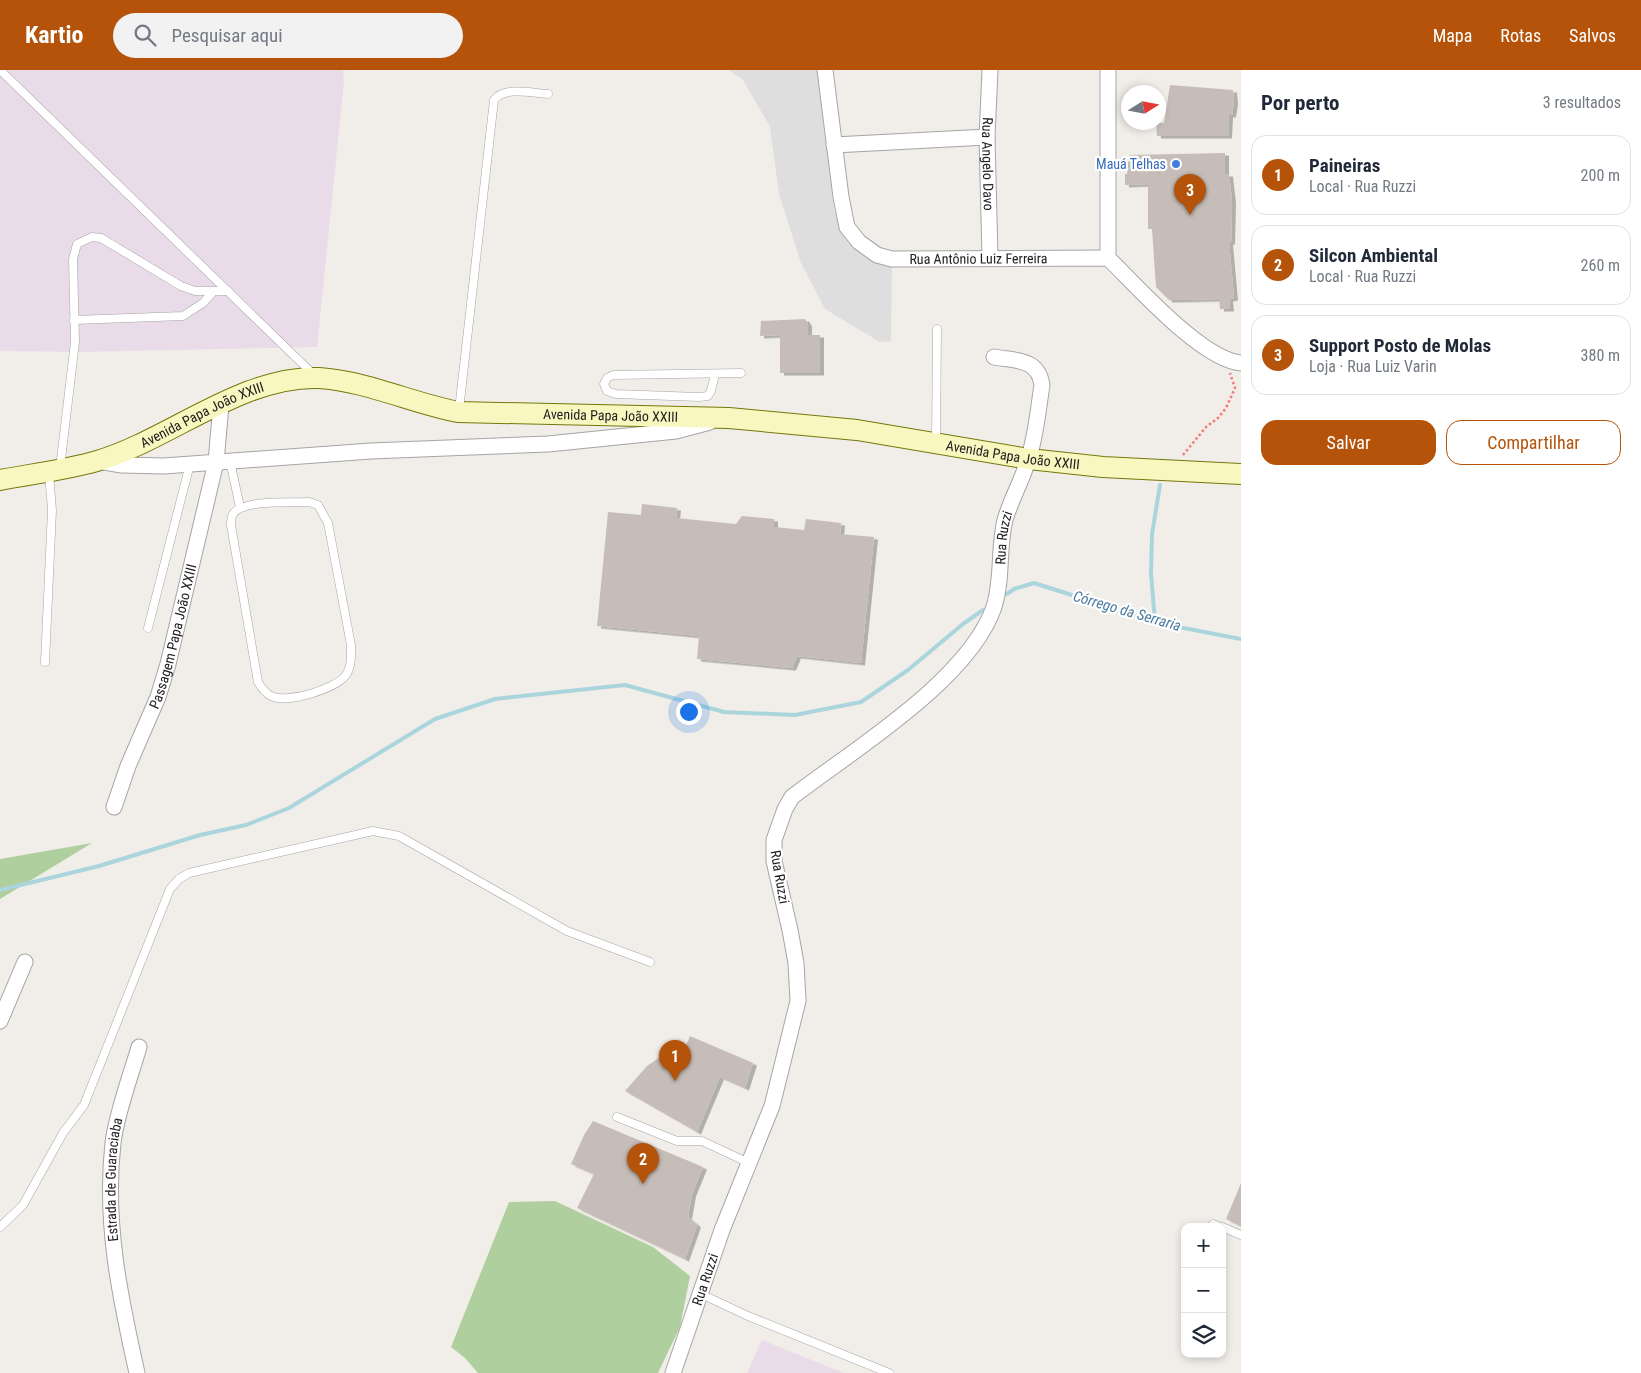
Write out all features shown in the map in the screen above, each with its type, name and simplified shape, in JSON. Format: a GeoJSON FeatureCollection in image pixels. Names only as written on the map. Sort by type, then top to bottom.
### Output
{"type":"FeatureCollection","features":[{"type":"Feature","properties":{"kind":"street","name":"Rua Antônio Luiz Ferreira"},"geometry":{"type":"LineString","coordinates":[[825,70],[840,197],[847,227],[859,242],[877,255],[892,259],[1108,258]]}},
{"type":"Feature","properties":{"kind":"street","name":"Rua Angelo Davo"},"geometry":{"type":"LineString","coordinates":[[990,70],[987,137],[990,258]]}},
{"type":"Feature","properties":{"kind":"street"},"geometry":{"type":"LineString","coordinates":[[1108,70],[1108,258],[1194,340],[1212,354],[1234,362]]}},
{"type":"Feature","properties":{"kind":"street"},"geometry":{"type":"LineString","coordinates":[[834,145],[987,137]]}},
{"type":"Feature","properties":{"kind":"street","name":"Rua Ruzzi"},"geometry":{"type":"LineString","coordinates":[[673,1373],[722,1230],[772,1106],[798,1000],[796,963],[774,861],[774,840],[782,816],[792,797],[889,726],[956,666],[978,639],[994,607],[1001,576],[1004,522],[1029,459],[1042,385],[1040,375],[1031,364],[994,357]]}},
{"type":"Feature","properties":{"kind":"street","name":"Avenida Papa João XXIII"},"geometry":{"type":"LineString","coordinates":[[0,480],[97,461],[149,440],[252,389],[286,381],[317,378],[348,382],[428,406],[458,412],[729,418],[857,430],[1029,459],[1103,467],[1241,474]]}},
{"type":"Feature","properties":{"kind":"street","name":"Passagem Papa João XXIII"},"geometry":{"type":"LineString","coordinates":[[114,806],[128,766],[158,697],[223,461],[221,405]]}},
{"type":"Feature","properties":{"kind":"street"},"geometry":{"type":"LineString","coordinates":[[97,461],[122,465],[190,464],[371,451],[548,444],[676,431],[729,418]]}},
{"type":"Feature","properties":{"kind":"street"},"geometry":{"type":"LineString","coordinates":[[0,1021],[24,962]]}},
{"type":"Feature","properties":{"kind":"street","name":"Estrada de Guaraciaba"},"geometry":{"type":"LineString","coordinates":[[137,1373],[122,1305],[111,1235],[110,1190],[113,1141],[139,1047]]}},
{"type":"Feature","properties":{"kind":"lane"},"geometry":{"type":"LineString","coordinates":[[0,70],[317,378]]}},
{"type":"Feature","properties":{"kind":"lane"},"geometry":{"type":"LineString","coordinates":[[458,412],[494,100],[499,93],[507,92],[548,94]]}},
{"type":"Feature","properties":{"kind":"lane"},"geometry":{"type":"LineString","coordinates":[[45,662],[55,469],[75,342],[73,258],[77,244],[92,237],[100,238],[182,286],[212,293],[228,292]]}},
{"type":"Feature","properties":{"kind":"lane"},"geometry":{"type":"LineString","coordinates":[[74,320],[184,316],[199,306],[212,293]]}},
{"type":"Feature","properties":{"kind":"lane"},"geometry":{"type":"LineString","coordinates":[[936,329],[936,444]]}},
{"type":"Feature","properties":{"kind":"lane"},"geometry":{"type":"LineString","coordinates":[[715,374],[708,396],[699,397],[616,394],[607,391],[604,384],[607,378],[613,375],[741,373]]}},
{"type":"Feature","properties":{"kind":"lane"},"geometry":{"type":"LineString","coordinates":[[223,461],[240,507]]}},
{"type":"Feature","properties":{"kind":"lane"},"geometry":{"type":"LineString","coordinates":[[148,628],[190,464]]}},
{"type":"Feature","properties":{"kind":"lane"},"geometry":{"type":"LineString","coordinates":[[309,502],[318,505],[324,512],[328,523],[351,645],[351,663],[346,675],[335,685],[320,691],[282,698],[271,696],[258,682],[231,525],[232,514],[240,507],[251,504],[309,502]]}},
{"type":"Feature","properties":{"kind":"lane"},"geometry":{"type":"LineString","coordinates":[[0,1227],[23,1204],[63,1133],[84,1105],[170,889],[179,879],[189,873],[372,830],[398,836],[567,931],[650,962]]}},
{"type":"Feature","properties":{"kind":"lane"},"geometry":{"type":"LineString","coordinates":[[617,1117],[677,1141],[702,1141],[749,1163]]}},
{"type":"Feature","properties":{"kind":"lane"},"geometry":{"type":"LineString","coordinates":[[1226,1229],[1241,1235]]}},
{"type":"Feature","properties":{"kind":"lane"},"geometry":{"type":"LineString","coordinates":[[701,1294],[889,1373]]}},
{"type":"Feature","properties":{"kind":"path"},"geometry":{"type":"LineString","coordinates":[[1168,470],[1226,408],[1235,388],[1234,362]]}},
{"type":"Feature","properties":{"kind":"shaded area"},"geometry":{"type":"Polygon","coordinates":[[[0,70],[343,70],[344,81],[317,347],[81,352],[0,351],[0,70]]]}},
{"type":"Feature","properties":{"kind":"shaded area"},"geometry":{"type":"Polygon","coordinates":[[[729,70],[818,70],[834,211],[849,244],[892,266],[891,341],[880,342],[825,309],[801,263],[779,194],[770,127],[743,80],[729,70]]]}},
{"type":"Feature","properties":{"kind":"shaded area"},"geometry":{"type":"Polygon","coordinates":[[[762,1340],[844,1373],[747,1373],[762,1340]]]}},
{"type":"Feature","properties":{"kind":"green space"},"geometry":{"type":"Polygon","coordinates":[[[92,843],[0,899],[0,859],[92,843]]]}},
{"type":"Feature","properties":{"kind":"green space"},"geometry":{"type":"Polygon","coordinates":[[[555,1201],[653,1247],[690,1276],[680,1327],[658,1373],[478,1373],[465,1358],[451,1347],[509,1202],[555,1201]]]}},
{"type":"Feature","properties":{"kind":"building"},"geometry":{"type":"Polygon","coordinates":[[[1170,85],[1233,90],[1234,102],[1232,115],[1229,115],[1228,136],[1157,136],[1157,130],[1166,130],[1166,110],[1170,85]]]}},
{"type":"Feature","properties":{"kind":"building"},"geometry":{"type":"Polygon","coordinates":[[[1225,153],[1225,174],[1229,174],[1232,201],[1231,242],[1229,242],[1234,298],[1229,299],[1230,309],[1220,309],[1219,299],[1169,300],[1156,287],[1152,229],[1148,229],[1148,184],[1125,185],[1129,155],[1225,153]]]}},
{"type":"Feature","properties":{"kind":"building"},"geometry":{"type":"Polygon","coordinates":[[[805,319],[808,324],[808,335],[820,335],[820,373],[780,373],[780,335],[760,336],[761,321],[805,319]]]}},
{"type":"Feature","properties":{"kind":"building"},"geometry":{"type":"Polygon","coordinates":[[[642,504],[677,508],[676,518],[736,524],[742,516],[774,519],[774,527],[804,530],[806,519],[841,523],[840,534],[874,537],[861,663],[797,656],[792,668],[697,659],[699,636],[597,626],[608,512],[641,515],[642,504]]]}},
{"type":"Feature","properties":{"kind":"building"},"geometry":{"type":"Polygon","coordinates":[[[690,1036],[753,1063],[745,1088],[720,1077],[697,1132],[625,1091],[647,1066],[679,1044],[686,1045],[690,1036]]]}},
{"type":"Feature","properties":{"kind":"building"},"geometry":{"type":"Polygon","coordinates":[[[593,1121],[703,1167],[692,1194],[688,1217],[697,1225],[685,1259],[577,1208],[594,1174],[571,1164],[584,1135],[593,1121]]]}},
{"type":"Feature","properties":{"kind":"building"},"geometry":{"type":"Polygon","coordinates":[[[1241,1183],[1241,1226],[1226,1219],[1241,1183]]]}},
{"type":"Feature","properties":{"kind":"waterway"},"geometry":{"type":"LineString","coordinates":[[1155,622],[1151,573],[1152,534],[1160,485]]}},
{"type":"Feature","properties":{"kind":"waterway","name":"Córrego da Serraria"},"geometry":{"type":"LineString","coordinates":[[1007,594],[1014,589],[1034,583],[1163,624],[1241,639]]}},
{"type":"Feature","properties":{"kind":"waterway"},"geometry":{"type":"LineString","coordinates":[[0,890],[99,866],[200,835],[246,825],[289,808],[435,719],[495,699],[625,685],[724,712],[795,715],[861,702],[908,670],[963,624],[983,610]]}},
{"type":"Feature","properties":{"kind":"place","name":"Mauá Telhas"},"geometry":{"type":"Point","coordinates":[1176,164]}},
{"type":"Feature","properties":{"kind":"place","name":"Support Posto de Molas"},"geometry":{"type":"Point","coordinates":[1190,215]}},
{"type":"Feature","properties":{"kind":"place","name":"Paineiras"},"geometry":{"type":"Point","coordinates":[675,1081]}},
{"type":"Feature","properties":{"kind":"place","name":"Silcon Ambiental"},"geometry":{"type":"Point","coordinates":[643,1184]}}]}
